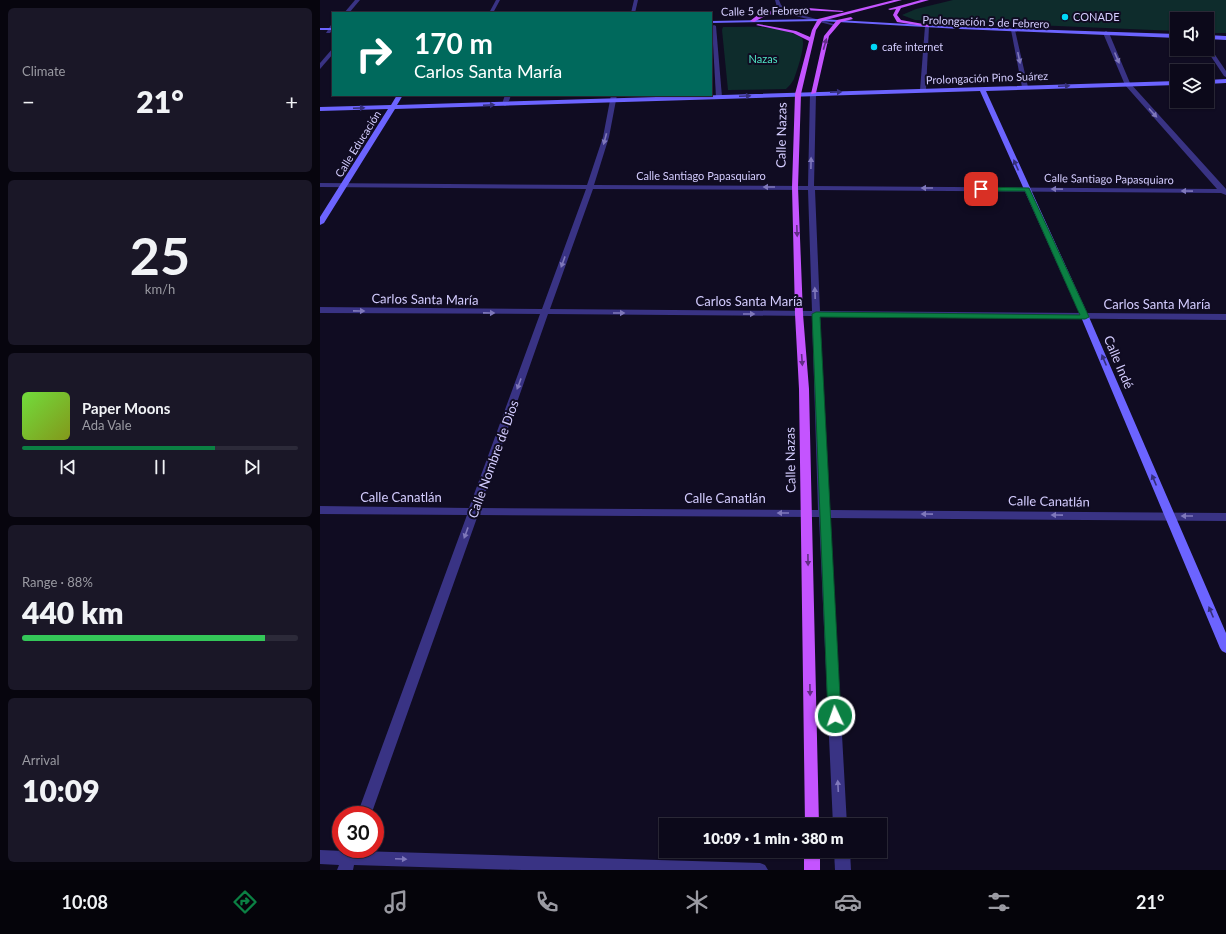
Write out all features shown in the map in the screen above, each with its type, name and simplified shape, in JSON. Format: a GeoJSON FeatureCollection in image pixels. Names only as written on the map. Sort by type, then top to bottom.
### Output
{"type":"FeatureCollection","features":[{"type":"Feature","properties":{"kind":"main road"},"geometry":{"type":"LineString","coordinates":[[819,22],[852,11],[900,0]]}},
{"type":"Feature","properties":{"kind":"main road"},"geometry":{"type":"LineString","coordinates":[[884,11],[927,0]]}},
{"type":"Feature","properties":{"kind":"main road"},"geometry":{"type":"LineString","coordinates":[[899,7],[895,15],[899,20],[927,28]]}},
{"type":"Feature","properties":{"kind":"main road"},"geometry":{"type":"LineString","coordinates":[[752,21],[765,13],[782,10],[852,11]]}},
{"type":"Feature","properties":{"kind":"main road"},"geometry":{"type":"LineString","coordinates":[[813,93],[825,42],[837,23],[871,13]]}},
{"type":"Feature","properties":{"kind":"main road","name":"Calle Nazas"},"geometry":{"type":"LineString","coordinates":[[812,818],[804,389],[799,314],[795,187],[798,94],[812,40],[819,22]]}},
{"type":"Feature","properties":{"kind":"main road"},"geometry":{"type":"LineString","coordinates":[[758,25],[794,32],[812,40]]}},
{"type":"Feature","properties":{"kind":"main road"},"geometry":{"type":"LineString","coordinates":[[812,858],[812,870]]}},
{"type":"Feature","properties":{"kind":"street"},"geometry":{"type":"LineString","coordinates":[[347,12],[358,0]]}},
{"type":"Feature","properties":{"kind":"street"},"geometry":{"type":"LineString","coordinates":[[492,12],[498,0]]}},
{"type":"Feature","properties":{"kind":"street"},"geometry":{"type":"LineString","coordinates":[[633,12],[636,0]]}},
{"type":"Feature","properties":{"kind":"street"},"geometry":{"type":"LineString","coordinates":[[777,0],[782,10],[793,15],[819,22]]}},
{"type":"Feature","properties":{"kind":"street","name":"Calle 5 de Febrero"},"geometry":{"type":"LineString","coordinates":[[712,24],[752,21],[819,22]]}},
{"type":"Feature","properties":{"kind":"street","name":"Prolongación 5 de Febrero"},"geometry":{"type":"LineString","coordinates":[[819,22],[1170,39]]}},
{"type":"Feature","properties":{"kind":"street","name":"Calle 5 de Febrero"},"geometry":{"type":"LineString","coordinates":[[712,24],[758,25],[819,22]]}},
{"type":"Feature","properties":{"kind":"street"},"geometry":{"type":"LineString","coordinates":[[712,24],[714,32],[719,97]]}},
{"type":"Feature","properties":{"kind":"street"},"geometry":{"type":"LineString","coordinates":[[923,90],[927,28]]}},
{"type":"Feature","properties":{"kind":"street"},"geometry":{"type":"LineString","coordinates":[[320,29],[332,30]]}},
{"type":"Feature","properties":{"kind":"street"},"geometry":{"type":"LineString","coordinates":[[320,32],[332,30]]}},
{"type":"Feature","properties":{"kind":"street"},"geometry":{"type":"LineString","coordinates":[[1013,31],[1025,87]]}},
{"type":"Feature","properties":{"kind":"street"},"geometry":{"type":"LineString","coordinates":[[1107,35],[1127,84],[1225,192]]}},
{"type":"Feature","properties":{"kind":"street","name":"Prolongación 5 de Febrero"},"geometry":{"type":"LineString","coordinates":[[1107,35],[1170,36]]}},
{"type":"Feature","properties":{"kind":"street"},"geometry":{"type":"LineString","coordinates":[[1214,37],[1226,38]]}},
{"type":"Feature","properties":{"kind":"street"},"geometry":{"type":"LineString","coordinates":[[1214,40],[1226,41]]}},
{"type":"Feature","properties":{"kind":"street"},"geometry":{"type":"LineString","coordinates":[[320,67],[332,51]]}},
{"type":"Feature","properties":{"kind":"street"},"geometry":{"type":"LineString","coordinates":[[1213,56],[1226,75]]}},
{"type":"Feature","properties":{"kind":"street"},"geometry":{"type":"LineString","coordinates":[[1214,82],[1226,81]]}},
{"type":"Feature","properties":{"kind":"street","name":"Prolongación Pino Suárez"},"geometry":{"type":"LineString","coordinates":[[320,109],[505,104],[614,98],[719,97],[1170,82]]}},
{"type":"Feature","properties":{"kind":"street","name":"Calle Indé"},"geometry":{"type":"LineString","coordinates":[[982,88],[1085,317],[1226,648]]}},
{"type":"Feature","properties":{"kind":"street"},"geometry":{"type":"LineString","coordinates":[[813,93],[811,188],[824,513],[840,818]]}},
{"type":"Feature","properties":{"kind":"street","name":"Calle Educación"},"geometry":{"type":"LineString","coordinates":[[320,223],[399,96]]}},
{"type":"Feature","properties":{"kind":"street"},"geometry":{"type":"LineString","coordinates":[[505,104],[508,96]]}},
{"type":"Feature","properties":{"kind":"street","name":"Calle Nombre de Dios"},"geometry":{"type":"LineString","coordinates":[[367,806],[590,187],[606,137],[614,98]]}},
{"type":"Feature","properties":{"kind":"street","name":"Calle Santiago Papasquiaro"},"geometry":{"type":"LineString","coordinates":[[320,185],[795,187],[1225,192]]}},
{"type":"Feature","properties":{"kind":"street","name":"Carlos Santa María"},"geometry":{"type":"LineString","coordinates":[[320,310],[545,313],[1226,317]]}},
{"type":"Feature","properties":{"kind":"street","name":"Calle Canatlán"},"geometry":{"type":"LineString","coordinates":[[320,510],[1226,516]]}},
{"type":"Feature","properties":{"kind":"street"},"geometry":{"type":"LineString","coordinates":[[320,857],[760,870]]}},
{"type":"Feature","properties":{"kind":"street"},"geometry":{"type":"LineString","coordinates":[[842,858],[843,870]]}},
{"type":"Feature","properties":{"kind":"green space","name":"CONADE"},"geometry":{"type":"Polygon","coordinates":[[[953,0],[1226,0],[1226,33],[1214,33],[1214,12],[1170,12],[1170,31],[915,20],[902,15],[916,9],[953,0]]]}},
{"type":"Feature","properties":{"kind":"green space","name":"Nazas"},"geometry":{"type":"Polygon","coordinates":[[[723,27],[774,28],[784,30],[802,38],[803,46],[801,58],[794,79],[786,89],[728,90],[722,30],[723,27]]]}},
{"type":"Feature","properties":{"kind":"place","name":"CONADE"},"geometry":{"type":"Point","coordinates":[1065,17]}},
{"type":"Feature","properties":{"kind":"place","name":"cafe internet"},"geometry":{"type":"Point","coordinates":[874,47]}},
{"type":"Feature","properties":{"kind":"route"},"geometry":{"type":"LineString","coordinates":[[835,716],[824,513],[816,314],[1085,317],[1027,189],[981,189]]}}]}
